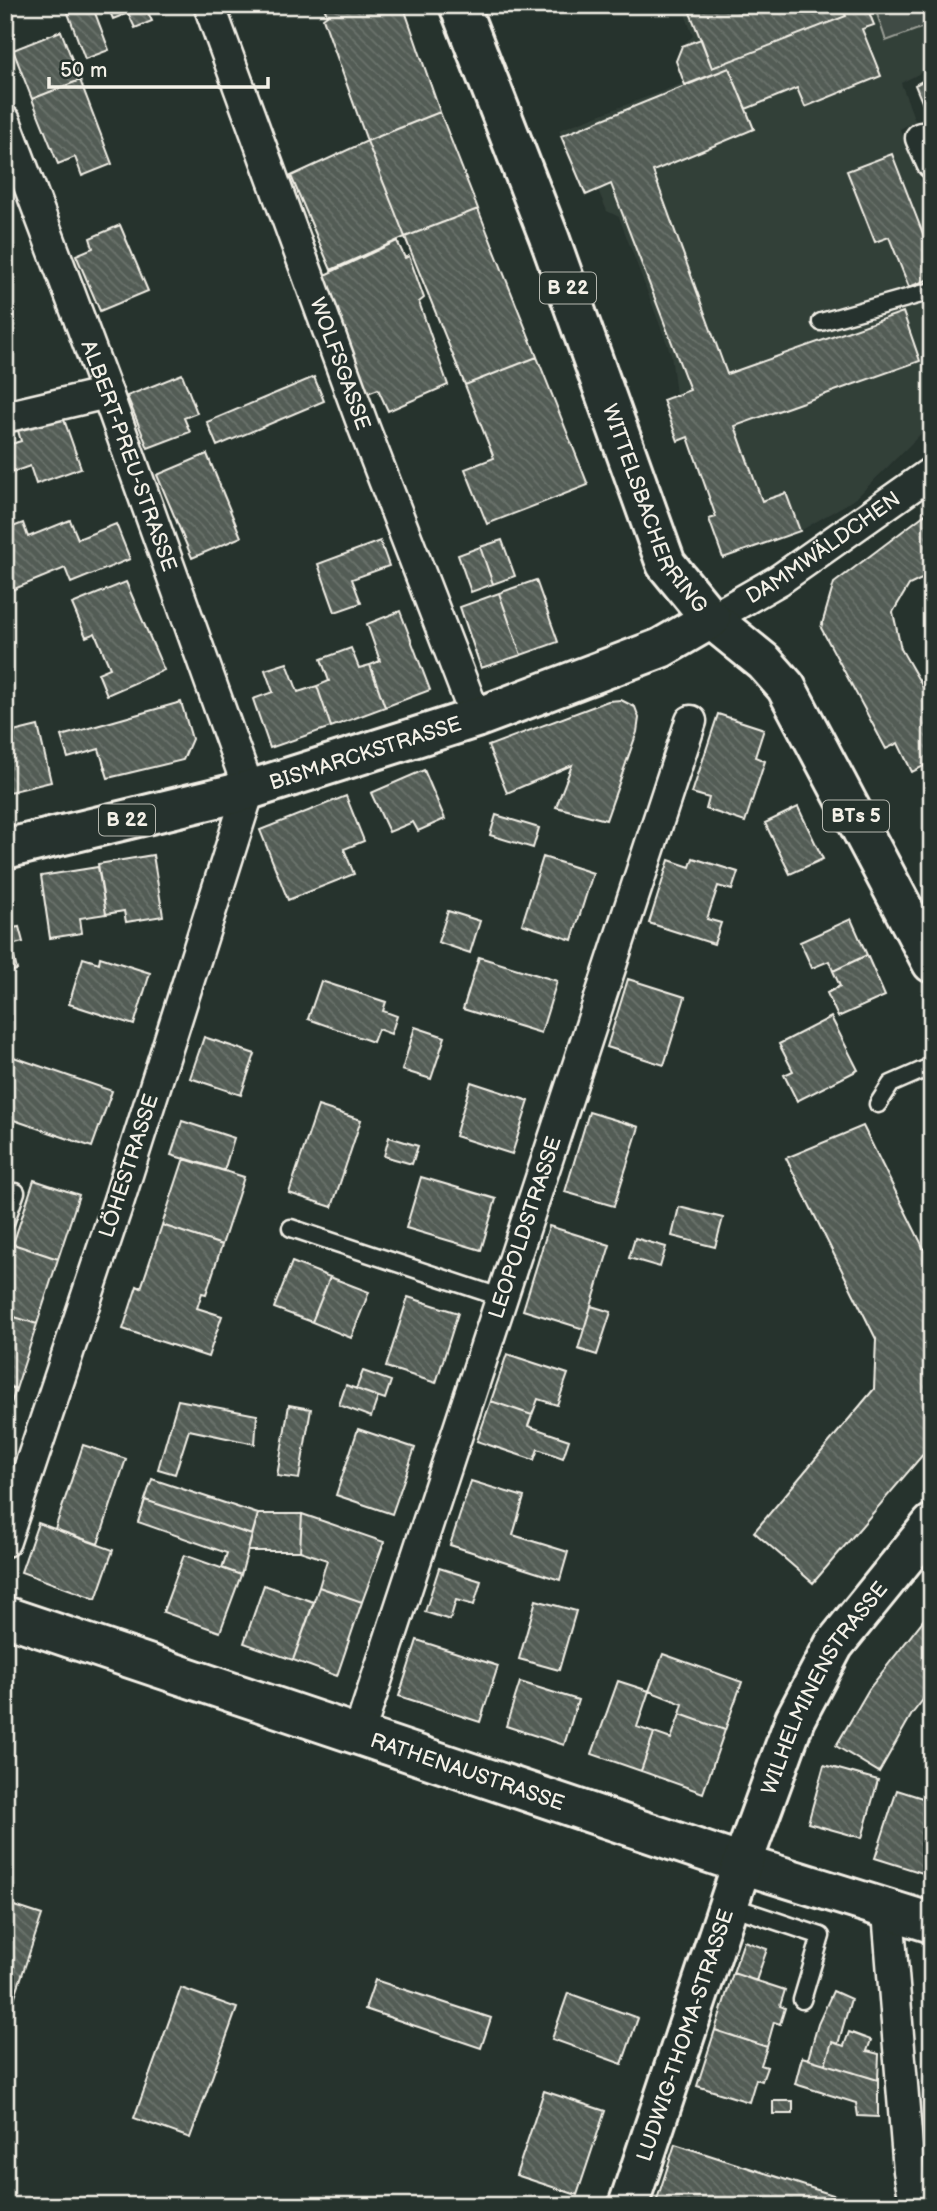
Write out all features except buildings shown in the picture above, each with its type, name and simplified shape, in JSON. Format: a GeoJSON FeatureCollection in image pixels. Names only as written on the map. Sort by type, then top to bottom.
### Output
{"type":"FeatureCollection","features":[{"type":"Feature","properties":{"kind":"main road","name":"WITTELSBACHERRING"},"geometry":{"type":"LineString","coordinates":[[459,5],[558,259],[666,564],[711,619],[764,662],[786,687],[932,963]]}},
{"type":"Feature","properties":{"kind":"main road","name":"BISMARCKSTRASSE"},"geometry":{"type":"LineString","coordinates":[[5,849],[249,790],[476,718],[661,648],[711,619]]}},
{"type":"Feature","properties":{"kind":"main road","name":"WILHELMINENSTRASSE"},"geometry":{"type":"LineString","coordinates":[[742,1864],[794,1719],[834,1645],[932,1524]]}},
{"type":"Feature","properties":{"kind":"main road","name":"RATHENAUSTRASSE"},"geometry":{"type":"LineString","coordinates":[[5,1616],[742,1864],[888,1912],[932,1923]]}},
{"type":"Feature","properties":{"kind":"main road","name":"LUDWIG-THOMA-STRASSE"},"geometry":{"type":"LineString","coordinates":[[628,2206],[742,1864]]}},
{"type":"Feature","properties":{"kind":"street","name":"WOLFSGASSE"},"geometry":{"type":"LineString","coordinates":[[209,5],[364,428],[476,718]]}},
{"type":"Feature","properties":{"kind":"street","name":"ALBERT-PREU-STRASSE"},"geometry":{"type":"LineString","coordinates":[[5,121],[107,393],[249,790]]}},
{"type":"Feature","properties":{"kind":"street"},"geometry":{"type":"LineString","coordinates":[[5,417],[107,393]]}},
{"type":"Feature","properties":{"kind":"street","name":"DAMMWÄLDCHEN"},"geometry":{"type":"LineString","coordinates":[[711,619],[779,580],[932,472]]}},
{"type":"Feature","properties":{"kind":"street","name":"LEOPOLDSTRASSE"},"geometry":{"type":"LineString","coordinates":[[359,1733],[691,721]]}},
{"type":"Feature","properties":{"kind":"street","name":"LÖHESTRASSE"},"geometry":{"type":"LineString","coordinates":[[5,1541],[14,1485],[249,790]]}},
{"type":"Feature","properties":{"kind":"street"},"geometry":{"type":"LineString","coordinates":[[888,1912],[909,2171],[916,2206]]}},
{"type":"Feature","properties":{"kind":"lane"},"geometry":{"type":"LineString","coordinates":[[821,322],[932,290]]}},
{"type":"Feature","properties":{"kind":"lane"},"geometry":{"type":"LineString","coordinates":[[878,1104],[891,1084],[932,1066]]}},
{"type":"Feature","properties":{"kind":"lane"},"geometry":{"type":"LineString","coordinates":[[5,1223],[16,1192]]}},
{"type":"Feature","properties":{"kind":"lane"},"geometry":{"type":"LineString","coordinates":[[291,1228],[500,1297]]}},
{"type":"Feature","properties":{"kind":"lane"},"geometry":{"type":"LineString","coordinates":[[728,1905],[821,1936],[802,2000]]}},
{"type":"Feature","properties":{"kind":"shaded area"},"geometry":{"type":"Polygon","coordinates":[[[682,5],[932,5],[932,67],[901,83],[915,121],[900,129],[932,208],[932,423],[855,499],[800,531],[723,558],[709,519],[716,516],[688,438],[678,441],[663,400],[676,395],[671,354],[619,217],[607,211],[598,190],[586,195],[559,130],[684,83],[676,61],[682,46],[693,36],[682,5]]]}},
{"type":"Feature","properties":{"kind":"shaded area"},"geometry":{"type":"Polygon","coordinates":[[[874,5],[932,5],[932,24],[886,41],[874,5]]]}}]}
